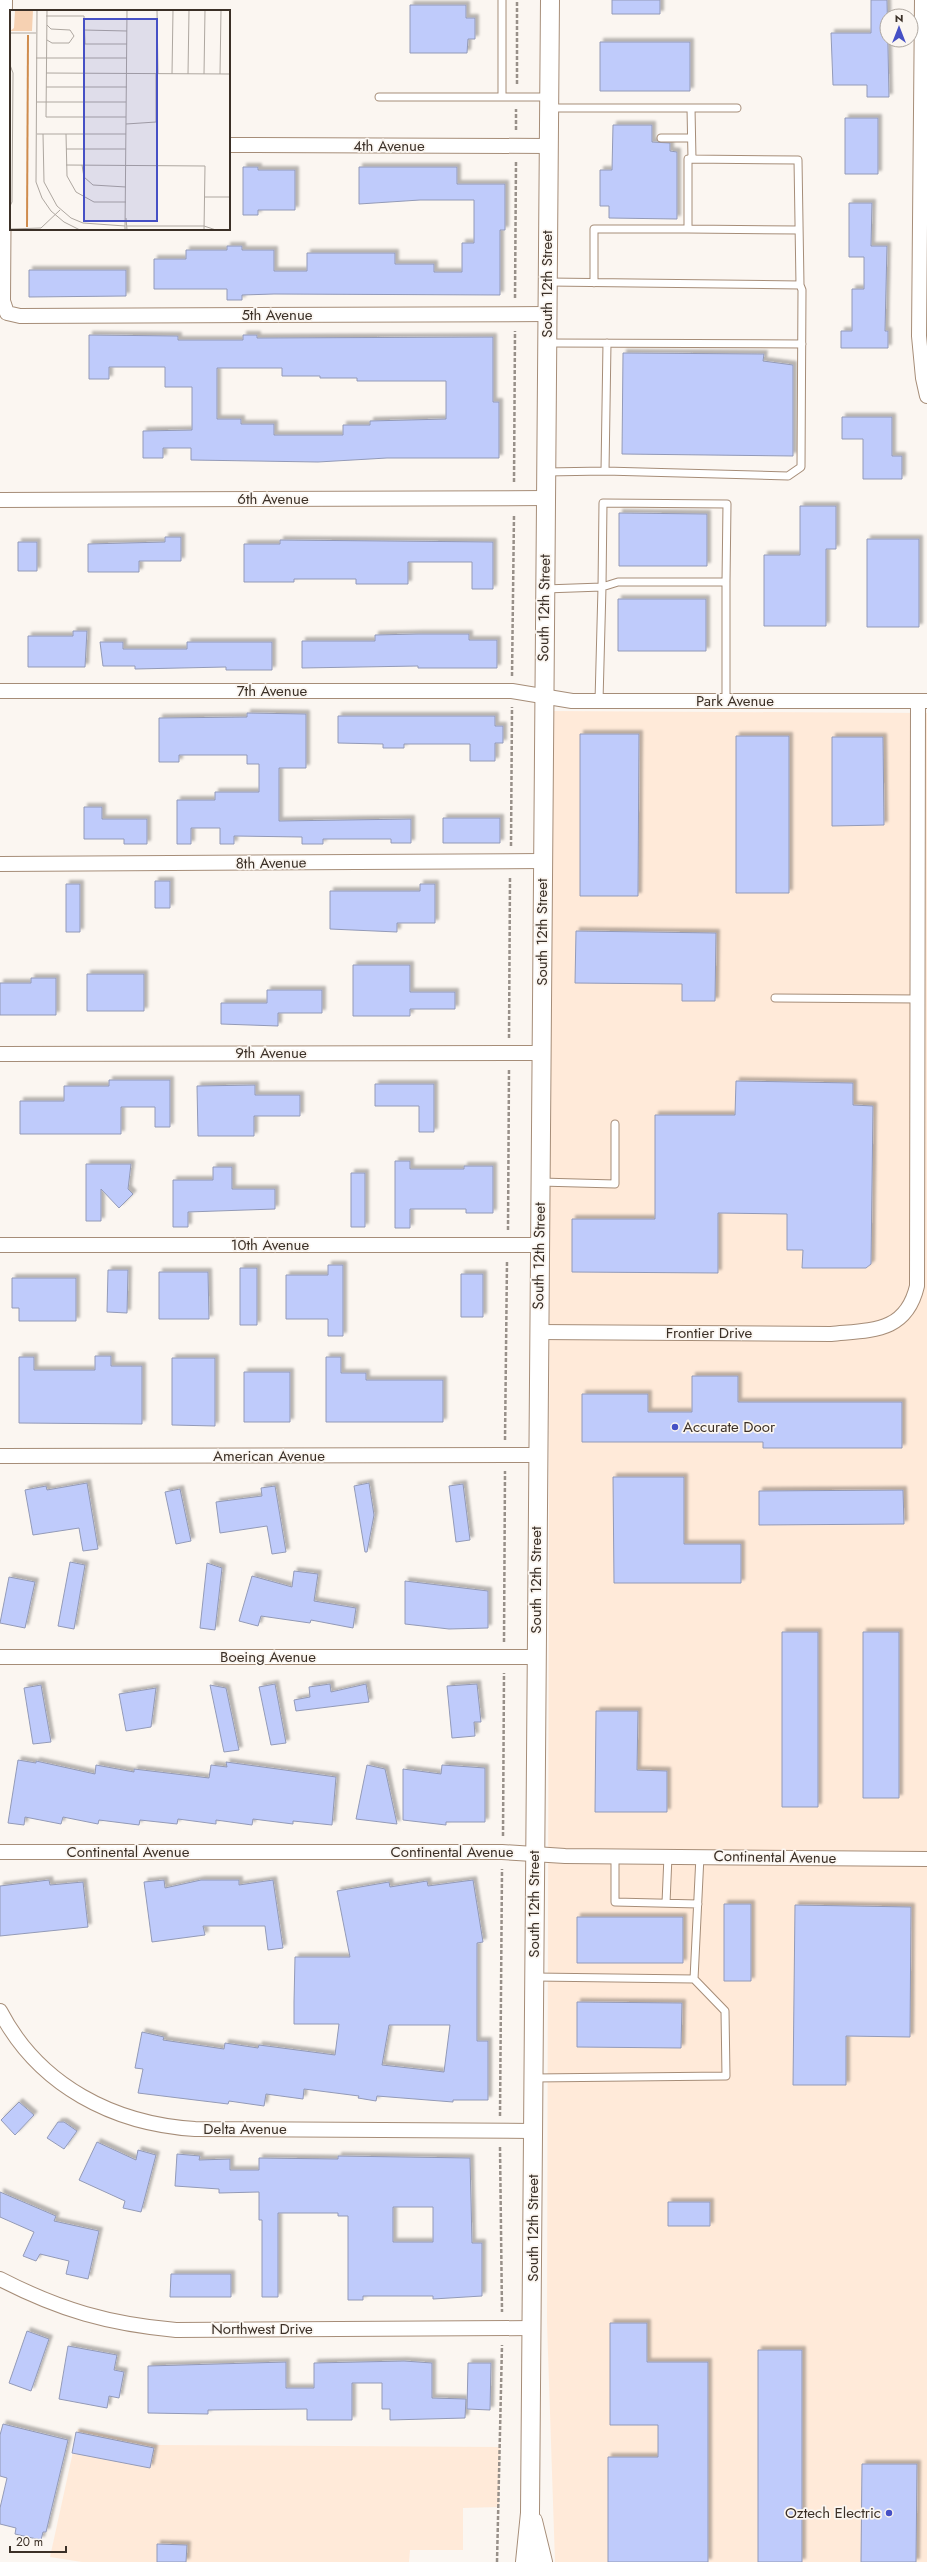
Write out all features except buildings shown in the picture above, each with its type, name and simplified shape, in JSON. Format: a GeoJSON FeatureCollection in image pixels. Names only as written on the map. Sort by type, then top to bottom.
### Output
{"type":"FeatureCollection","features":[{"type":"Feature","properties":{"kind":"street"},"geometry":{"type":"LineString","coordinates":[[5,0],[7,145]]}},
{"type":"Feature","properties":{"kind":"street","name":"South 12th Street"},"geometry":{"type":"LineString","coordinates":[[525,2562],[530,2513],[532,2328],[537,1455],[550,0]]}},
{"type":"Feature","properties":{"kind":"street"},"geometry":{"type":"LineString","coordinates":[[922,0],[919,336],[922,378],[927,396]]}},
{"type":"Feature","properties":{"kind":"street","name":"5th Avenue"},"geometry":{"type":"LineString","coordinates":[[7,145],[2,301],[7,313],[20,316],[547,314]]}},
{"type":"Feature","properties":{"kind":"street","name":"4th Avenue"},"geometry":{"type":"LineString","coordinates":[[230,145],[548,146]]}},
{"type":"Feature","properties":{"kind":"street","name":"6th Avenue"},"geometry":{"type":"LineString","coordinates":[[0,500],[546,498]]}},
{"type":"Feature","properties":{"kind":"street","name":"7th Avenue"},"geometry":{"type":"LineString","coordinates":[[0,691],[512,691],[543,696]]}},
{"type":"Feature","properties":{"kind":"street","name":"Park Avenue"},"geometry":{"type":"LineString","coordinates":[[543,696],[572,701],[923,701]]}},
{"type":"Feature","properties":{"kind":"street"},"geometry":{"type":"LineString","coordinates":[[918,999],[922,928],[923,701]]}},
{"type":"Feature","properties":{"kind":"street","name":"8th Avenue"},"geometry":{"type":"LineString","coordinates":[[0,864],[542,861]]}},
{"type":"Feature","properties":{"kind":"street","name":"Frontier Drive"},"geometry":{"type":"LineString","coordinates":[[538,1332],[831,1334],[879,1330],[899,1320],[913,1302],[917,1286],[918,999]]}},
{"type":"Feature","properties":{"kind":"street","name":"9th Avenue"},"geometry":{"type":"LineString","coordinates":[[0,1054],[541,1053]]}},
{"type":"Feature","properties":{"kind":"street","name":"10th Avenue"},"geometry":{"type":"LineString","coordinates":[[0,1245],[539,1245]]}},
{"type":"Feature","properties":{"kind":"street","name":"American Avenue"},"geometry":{"type":"LineString","coordinates":[[0,1456],[537,1455]]}},
{"type":"Feature","properties":{"kind":"street","name":"Boeing Avenue"},"geometry":{"type":"LineString","coordinates":[[0,1657],[536,1657]]}},
{"type":"Feature","properties":{"kind":"street","name":"Continental Avenue"},"geometry":{"type":"LineString","coordinates":[[0,1852],[502,1852],[615,1856],[927,1859]]}},
{"type":"Feature","properties":{"kind":"street","name":"Delta Avenue"},"geometry":{"type":"LineString","coordinates":[[0,2011],[27,2049],[73,2091],[109,2112],[152,2125],[195,2129],[533,2131]]}},
{"type":"Feature","properties":{"kind":"street","name":"Northwest Drive"},"geometry":{"type":"LineString","coordinates":[[0,2279],[37,2298],[70,2310],[130,2326],[176,2330],[532,2328]]}},
{"type":"Feature","properties":{"kind":"street","name":"South 12th Street"},"geometry":{"type":"LineString","coordinates":[[530,2513],[543,2562]]}},
{"type":"Feature","properties":{"kind":"lane"},"geometry":{"type":"LineString","coordinates":[[502,0],[502,97]]}},
{"type":"Feature","properties":{"kind":"lane"},"geometry":{"type":"LineString","coordinates":[[379,97],[517,97],[549,103],[691,108],[737,108]]}},
{"type":"Feature","properties":{"kind":"lane"},"geometry":{"type":"LineString","coordinates":[[691,108],[692,159]]}},
{"type":"Feature","properties":{"kind":"lane"},"geometry":{"type":"LineString","coordinates":[[661,138],[691,138]]}},
{"type":"Feature","properties":{"kind":"lane"},"geometry":{"type":"LineString","coordinates":[[546,472],[605,471],[788,476],[801,467],[802,290],[800,285],[798,160],[688,159],[688,229]]}},
{"type":"Feature","properties":{"kind":"lane"},"geometry":{"type":"LineString","coordinates":[[594,283],[594,228],[799,230]]}},
{"type":"Feature","properties":{"kind":"lane"},"geometry":{"type":"LineString","coordinates":[[548,282],[800,285]]}},
{"type":"Feature","properties":{"kind":"lane"},"geometry":{"type":"LineString","coordinates":[[547,343],[802,344]]}},
{"type":"Feature","properties":{"kind":"lane"},"geometry":{"type":"LineString","coordinates":[[605,471],[607,343]]}},
{"type":"Feature","properties":{"kind":"lane"},"geometry":{"type":"LineString","coordinates":[[599,701],[603,503],[727,504],[726,701]]}},
{"type":"Feature","properties":{"kind":"lane"},"geometry":{"type":"LineString","coordinates":[[545,589],[602,587],[618,582],[726,582]]}},
{"type":"Feature","properties":{"kind":"lane"},"geometry":{"type":"LineString","coordinates":[[775,998],[918,999]]}},
{"type":"Feature","properties":{"kind":"lane"},"geometry":{"type":"LineString","coordinates":[[540,1182],[615,1184],[615,1124]]}},
{"type":"Feature","properties":{"kind":"lane"},"geometry":{"type":"LineString","coordinates":[[615,1856],[615,1902],[698,1904]]}},
{"type":"Feature","properties":{"kind":"lane"},"geometry":{"type":"LineString","coordinates":[[666,1903],[668,1856]]}},
{"type":"Feature","properties":{"kind":"lane"},"geometry":{"type":"LineString","coordinates":[[694,1979],[700,1856]]}},
{"type":"Feature","properties":{"kind":"lane"},"geometry":{"type":"LineString","coordinates":[[533,2078],[726,2076],[725,2011],[694,1979],[534,1977]]}},
{"type":"Feature","properties":{"kind":"path"},"geometry":{"type":"LineString","coordinates":[[497,2562],[502,2328],[500,2130],[517,0]]}},
{"type":"Feature","properties":{"kind":"shaded area"},"geometry":{"type":"Polygon","coordinates":[[[551,711],[927,713],[927,2562],[555,2562],[547,2323],[551,711]]]}},
{"type":"Feature","properties":{"kind":"shaded area"},"geometry":{"type":"Polygon","coordinates":[[[78,2429],[157,2445],[500,2447],[499,2507],[463,2508],[463,2550],[410,2550],[409,2562],[186,2562],[186,2545],[157,2544],[157,2562],[82,2562],[50,2557],[78,2429]]]}},
{"type":"Feature","properties":{"kind":"place","name":"Accurate Door"},"geometry":{"type":"Point","coordinates":[675,1427]}},
{"type":"Feature","properties":{"kind":"place","name":"Oztech Electric"},"geometry":{"type":"Point","coordinates":[889,2513]}}]}
